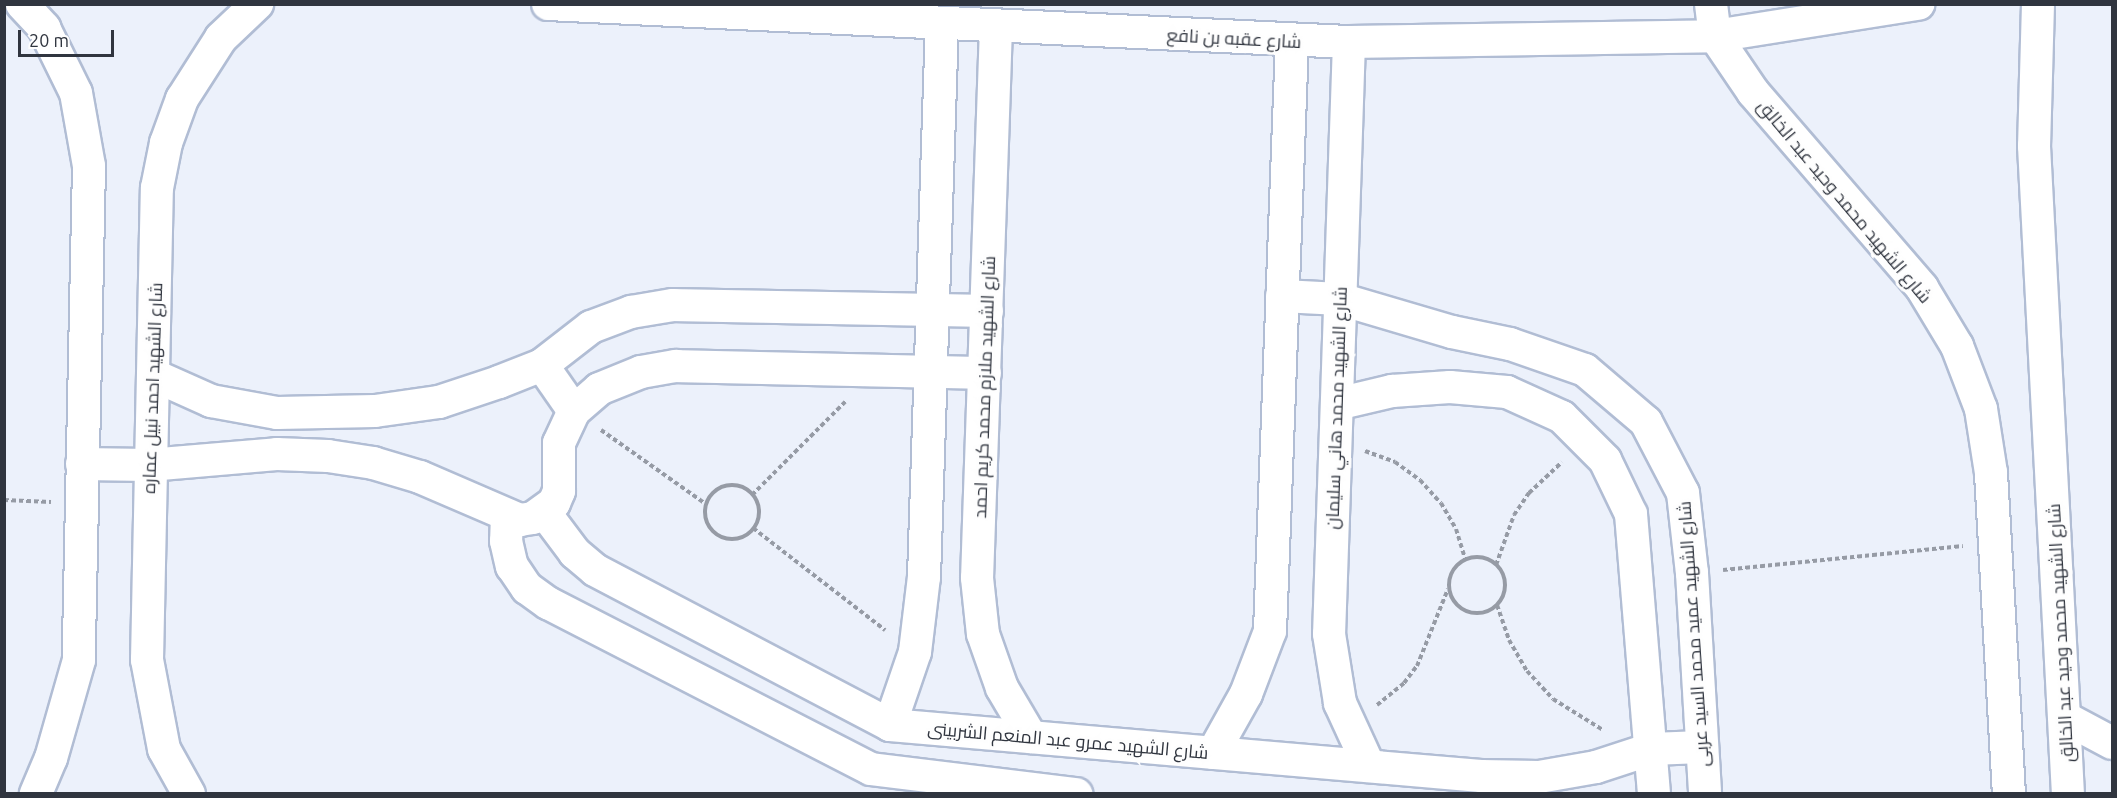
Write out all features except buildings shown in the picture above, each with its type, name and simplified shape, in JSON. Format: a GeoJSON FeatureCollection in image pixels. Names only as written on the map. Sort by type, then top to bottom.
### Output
{"type":"FeatureCollection","features":[{"type":"Feature","properties":{"kind":"street"},"geometry":{"type":"LineString","coordinates":[[22,4],[44,28],[76,93],[89,166],[79,660],[51,758],[36,794]]}},
{"type":"Feature","properties":{"kind":"street","name":"شارع الشهيد احمد نبيل عماره"},"geometry":{"type":"LineString","coordinates":[[189,794],[164,749],[147,660],[149,465],[157,188],[166,143],[182,99],[221,38],[257,4]]}},
{"type":"Feature","properties":{"kind":"street","name":"شارع عقبه بن نافع"},"geometry":{"type":"LineString","coordinates":[[548,4],[1292,42],[1715,36],[1918,4]]}},
{"type":"Feature","properties":{"kind":"street","name":"شارع الشهيد محمد وحيد عبد الخالق"},"geometry":{"type":"LineString","coordinates":[[1711,4],[1715,36],[1754,92],[1922,288],[1958,346],[1981,409],[1991,473],[1993,543],[2009,794]]}},
{"type":"Feature","properties":{"kind":"street","name":"شارع الشهيد محمد وحيد عبد الخالق"},"geometry":{"type":"LineString","coordinates":[[2038,4],[2034,146],[2068,794]]}},
{"type":"Feature","properties":{"kind":"street"},"geometry":{"type":"LineString","coordinates":[[890,725],[915,652],[924,577],[942,24]]}},
{"type":"Feature","properties":{"kind":"street","name":"شارع الشهيد ملازم محمد كريم احمد"},"geometry":{"type":"LineString","coordinates":[[996,27],[977,578],[984,634],[1002,688],[1030,737]]}},
{"type":"Feature","properties":{"kind":"street"},"geometry":{"type":"LineString","coordinates":[[1213,753],[1246,694],[1270,631],[1292,42]]}},
{"type":"Feature","properties":{"kind":"street","name":"شارع الشهيد محمد هاني سليمان"},"geometry":{"type":"LineString","coordinates":[[1349,42],[1329,634],[1340,703],[1368,766]]}},
{"type":"Feature","properties":{"kind":"street","name":"شارع الشهيد عميد محمد السيد عربى"},"geometry":{"type":"LineString","coordinates":[[1282,296],[1340,299],[1452,332],[1510,344],[1585,370],[1646,422],[1683,493],[1692,573],[1705,794]]}},
{"type":"Feature","properties":{"kind":"street"},"geometry":{"type":"LineString","coordinates":[[153,375],[211,401],[277,413],[364,411],[439,402],[542,365],[591,327],[631,312],[674,305],[987,311]]}},
{"type":"Feature","properties":{"kind":"street"},"geometry":{"type":"LineString","coordinates":[[542,365],[574,411]]}},
{"type":"Feature","properties":{"kind":"street"},"geometry":{"type":"LineString","coordinates":[[82,464],[149,465],[277,454],[328,456],[373,463],[420,477],[520,520],[545,513],[559,491],[559,443],[574,411],[599,389],[641,372],[676,366],[984,373]]}},
{"type":"Feature","properties":{"kind":"street"},"geometry":{"type":"LineString","coordinates":[[1337,404],[1392,391],[1450,387],[1506,392],[1562,417],[1605,460],[1631,514],[1647,750],[1654,794]]}},
{"type":"Feature","properties":{"kind":"street","name":"شارع الشهيد عمرو عبد المنعم الشربينى"},"geometry":{"type":"LineString","coordinates":[[545,513],[575,553],[595,570],[890,725],[1368,766],[1539,777],[1596,767],[1647,750],[1702,747]]}},
{"type":"Feature","properties":{"kind":"street"},"geometry":{"type":"LineString","coordinates":[[507,515],[506,541],[512,566],[527,588],[548,603],[871,769],[1076,794]]}},
{"type":"Feature","properties":{"kind":"street"},"geometry":{"type":"LineString","coordinates":[[2065,718],[2112,743]]}},
{"type":"Feature","properties":{"kind":"path"},"geometry":{"type":"LineString","coordinates":[[752,495],[876,370]]}},
{"type":"Feature","properties":{"kind":"path"},"geometry":{"type":"LineString","coordinates":[[574,411],[706,504]]}},
{"type":"Feature","properties":{"kind":"path"},"geometry":{"type":"LineString","coordinates":[[1496,565],[1503,539],[1529,493],[1585,440]]}},
{"type":"Feature","properties":{"kind":"path"},"geometry":{"type":"LineString","coordinates":[[1335,447],[1366,451],[1395,462],[1420,480],[1441,502],[1456,530],[1465,559]]}},
{"type":"Feature","properties":{"kind":"path"},"geometry":{"type":"LineString","coordinates":[[726,485],[745,489],[752,495],[758,512],[753,528],[737,538],[719,535],[707,522],[706,504],[717,489],[726,485]]}},
{"type":"Feature","properties":{"kind":"path"},"geometry":{"type":"LineString","coordinates":[[4,500],[82,504]]}},
{"type":"Feature","properties":{"kind":"path"},"geometry":{"type":"LineString","coordinates":[[753,528],[915,652]]}},
{"type":"Feature","properties":{"kind":"path"},"geometry":{"type":"LineString","coordinates":[[1692,573],[1993,543]]}},
{"type":"Feature","properties":{"kind":"path"},"geometry":{"type":"LineString","coordinates":[[1350,725],[1389,697],[1417,666],[1449,589],[1454,568],[1465,559],[1481,557],[1496,565],[1505,580],[1497,605],[1518,656],[1553,699],[1647,750]]}},
{"type":"Feature","properties":{"kind":"path"},"geometry":{"type":"LineString","coordinates":[[1449,589],[1464,610],[1481,612],[1497,605]]}}]}
